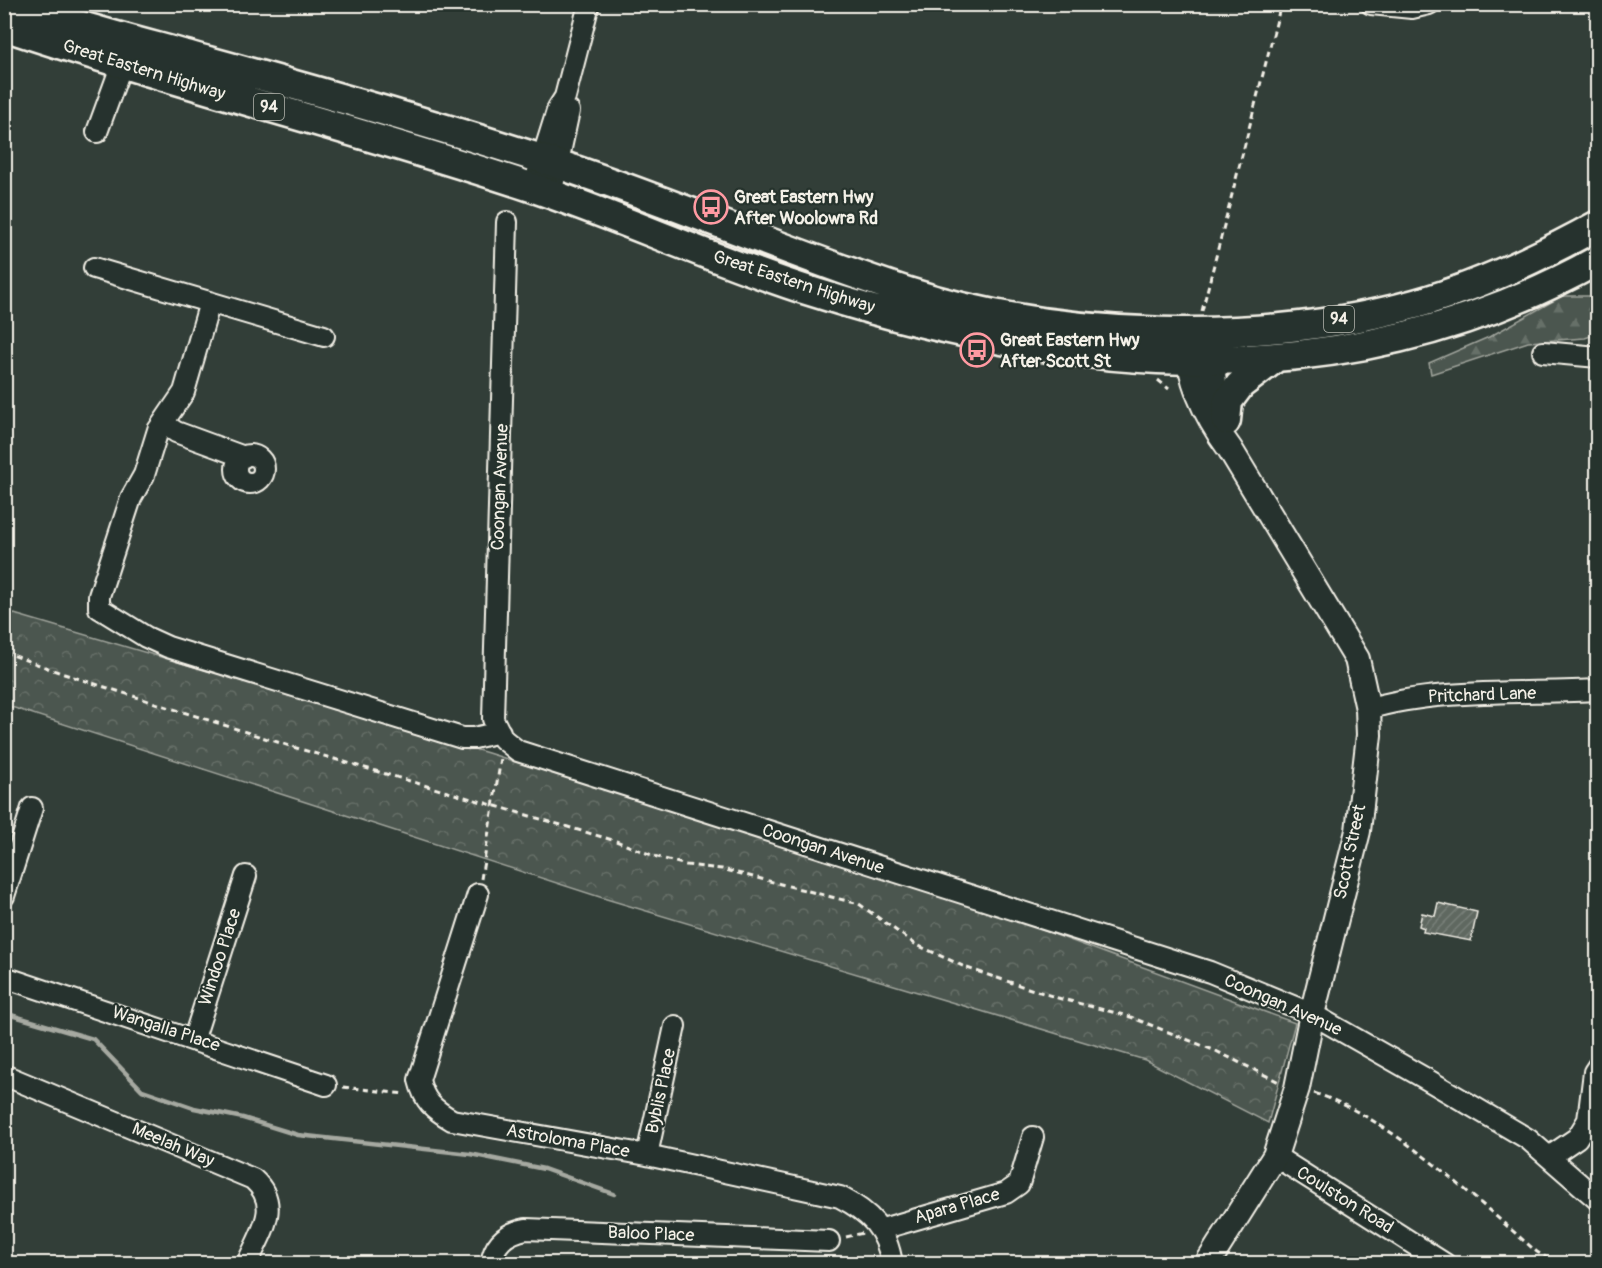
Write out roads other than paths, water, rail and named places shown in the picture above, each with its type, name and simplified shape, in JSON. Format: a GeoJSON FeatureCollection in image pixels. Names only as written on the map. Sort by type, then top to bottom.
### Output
{"type":"FeatureCollection","features":[{"type":"Feature","properties":{"kind":"highway","name":"Great Eastern Highway"},"geometry":{"type":"LineString","coordinates":[[17,4],[550,161],[910,293],[1001,313],[1080,326],[1199,328],[1288,326],[1375,313],[1416,303],[1513,268],[1598,225]]}},
{"type":"Feature","properties":{"kind":"highway","name":"Great Eastern Highway"},"geometry":{"type":"LineString","coordinates":[[4,26],[122,66],[304,117],[542,191],[811,292],[929,325],[1056,350],[1140,359],[1199,361],[1274,359],[1333,352],[1427,332],[1465,320],[1560,281],[1598,260]]}},
{"type":"Feature","properties":{"kind":"highway"},"geometry":{"type":"LineString","coordinates":[[1226,420],[1228,400],[1240,385],[1274,359]]}},
{"type":"Feature","properties":{"kind":"main road","name":"Scott Street"},"geometry":{"type":"LineString","coordinates":[[1199,328],[1198,396],[1211,424],[1230,449],[1271,521],[1357,659],[1368,709],[1369,735],[1358,831],[1312,1014],[1297,1088],[1275,1156],[1207,1263]]}},
{"type":"Feature","properties":{"kind":"main road","name":"Scott Street"},"geometry":{"type":"LineString","coordinates":[[1199,361],[1214,383],[1226,420],[1230,449]]}},
{"type":"Feature","properties":{"kind":"street"},"geometry":{"type":"LineString","coordinates":[[542,191],[550,161],[558,108],[565,97],[589,4]]}},
{"type":"Feature","properties":{"kind":"street"},"geometry":{"type":"LineString","coordinates":[[1371,4],[1412,8],[1429,4]]}},
{"type":"Feature","properties":{"kind":"street"},"geometry":{"type":"LineString","coordinates":[[97,132],[131,39]]}},
{"type":"Feature","properties":{"kind":"street","name":"Coongan Avenue"},"geometry":{"type":"LineString","coordinates":[[507,222],[493,719],[501,735],[518,751],[1210,972],[1312,1014],[1528,1139],[1598,1200]]}},
{"type":"Feature","properties":{"kind":"street"},"geometry":{"type":"LineString","coordinates":[[94,268],[324,336]]}},
{"type":"Feature","properties":{"kind":"street"},"geometry":{"type":"LineString","coordinates":[[210,302],[184,392],[163,423],[144,475],[131,498],[99,596],[99,608],[105,614],[168,648],[451,735],[474,738],[501,735]]}},
{"type":"Feature","properties":{"kind":"street"},"geometry":{"type":"LineString","coordinates":[[1543,352],[1598,357]]}},
{"type":"Feature","properties":{"kind":"street"},"geometry":{"type":"LineString","coordinates":[[163,423],[176,432],[244,457]]}},
{"type":"Feature","properties":{"kind":"street","name":"Pritchard Lane"},"geometry":{"type":"LineString","coordinates":[[1368,709],[1389,702],[1419,698],[1598,690]]}},
{"type":"Feature","properties":{"kind":"street"},"geometry":{"type":"LineString","coordinates":[[4,896],[32,808]]}},
{"type":"Feature","properties":{"kind":"street","name":"Windoo Place"},"geometry":{"type":"LineString","coordinates":[[194,1038],[246,876]]}},
{"type":"Feature","properties":{"kind":"street","name":"Astroloma Place"},"geometry":{"type":"LineString","coordinates":[[478,894],[419,1080],[423,1096],[433,1109],[452,1120],[647,1155],[840,1197],[864,1210],[882,1229],[892,1263]]}},
{"type":"Feature","properties":{"kind":"street","name":"Wangalla Place"},"geometry":{"type":"LineString","coordinates":[[4,976],[326,1084]]}},
{"type":"Feature","properties":{"kind":"street","name":"Byblis Place"},"geometry":{"type":"LineString","coordinates":[[647,1155],[675,1026]]}},
{"type":"Feature","properties":{"kind":"street"},"geometry":{"type":"LineString","coordinates":[[1549,1157],[1577,1138],[1588,1120],[1594,1072],[1598,1066]]}},
{"type":"Feature","properties":{"kind":"street","name":"Meelah Way"},"geometry":{"type":"LineString","coordinates":[[4,1075],[254,1179],[263,1188],[270,1207],[248,1263]]}},
{"type":"Feature","properties":{"kind":"street","name":"Apara Place"},"geometry":{"type":"LineString","coordinates":[[882,1229],[1006,1193],[1018,1184],[1033,1137]]}},
{"type":"Feature","properties":{"kind":"street","name":"Coulston Road"},"geometry":{"type":"LineString","coordinates":[[1275,1156],[1444,1263]]}},
{"type":"Feature","properties":{"kind":"street","name":"Baloo Place"},"geometry":{"type":"LineString","coordinates":[[491,1263],[495,1248],[503,1238],[526,1229],[829,1241]]}},
{"type":"Feature","properties":{"kind":"waterway"},"geometry":{"type":"LineString","coordinates":[[4,1013],[93,1039],[142,1090],[194,1108],[243,1118],[298,1135],[470,1154],[544,1169],[614,1194]]}},
{"type":"Feature","properties":{"kind":"place","name":"Great Eastern Hwy After Woolowra Rd"},"geometry":{"type":"Point","coordinates":[711,207]}},
{"type":"Feature","properties":{"kind":"place","name":"Great Eastern Hwy After Scott St"},"geometry":{"type":"Point","coordinates":[977,350]}}]}
